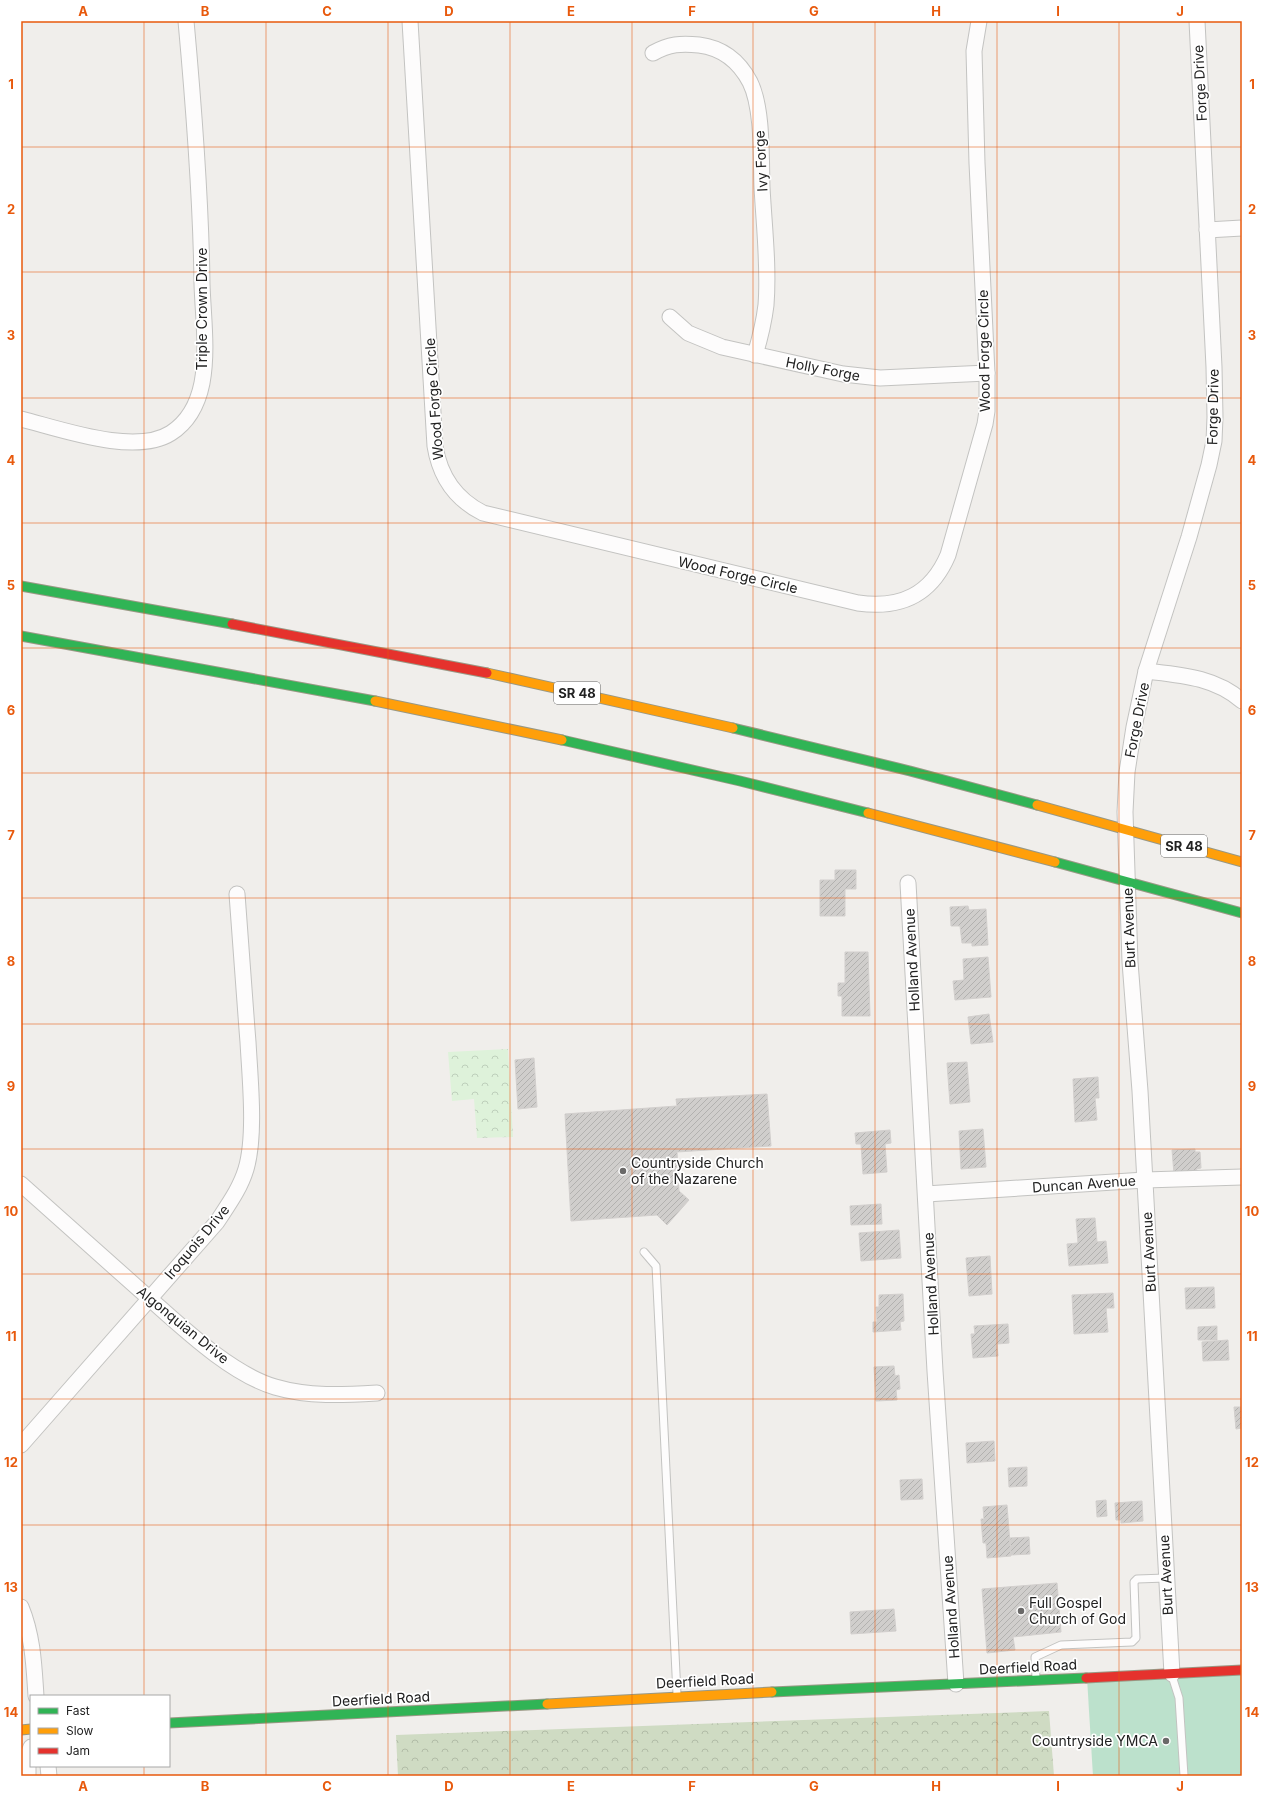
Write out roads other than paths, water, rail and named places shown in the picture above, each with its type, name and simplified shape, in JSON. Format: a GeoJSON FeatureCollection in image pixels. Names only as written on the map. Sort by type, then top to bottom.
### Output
{"type":"FeatureCollection","features":[{"type":"Feature","properties":{"kind":"main road","name":"SR 48"},"geometry":{"type":"LineString","coordinates":[[21,586],[453,666],[658,710],[906,770],[1242,862]]}},
{"type":"Feature","properties":{"kind":"main road"},"geometry":{"type":"LineString","coordinates":[[21,636],[271,681],[426,711],[571,742],[860,810],[1242,913]]}},
{"type":"Feature","properties":{"kind":"main road","name":"Deerfield Road"},"geometry":{"type":"LineString","coordinates":[[170,1723],[403,1712],[678,1696],[1242,1670]]}},
{"type":"Feature","properties":{"kind":"street","name":"Triple Crown Drive"},"geometry":{"type":"LineString","coordinates":[[21,419],[110,440],[134,443],[147,442],[164,436],[180,426],[194,406],[202,382],[204,358],[202,242],[196,135],[186,21]]}},
{"type":"Feature","properties":{"kind":"street","name":"Wood Forge Circle"},"geometry":{"type":"LineString","coordinates":[[410,21],[434,446],[440,470],[453,491],[472,507],[483,513],[858,603],[883,605],[907,599],[928,586],[936,577],[948,555],[985,424],[987,411],[987,373],[977,171],[975,75],[975,39],[979,21]]}},
{"type":"Feature","properties":{"kind":"street","name":"Forge Drive"},"geometry":{"type":"LineString","coordinates":[[1126,830],[1127,772],[1134,727],[1146,672],[1189,537],[1209,465],[1214,441],[1216,416],[1197,21]]}},
{"type":"Feature","properties":{"kind":"street","name":"Ivy Forge"},"geometry":{"type":"LineString","coordinates":[[653,53],[663,47],[674,44],[709,46],[730,56],[738,64],[751,84],[757,107],[766,254],[766,303],[763,327],[755,355]]}},
{"type":"Feature","properties":{"kind":"street"},"geometry":{"type":"LineString","coordinates":[[1207,230],[1242,228]]}},
{"type":"Feature","properties":{"kind":"street","name":"Holly Forge"},"geometry":{"type":"LineString","coordinates":[[670,317],[688,333],[699,339],[722,347],[843,374],[880,378],[987,373]]}},
{"type":"Feature","properties":{"kind":"street"},"geometry":{"type":"LineString","coordinates":[[1146,672],[1201,679],[1230,692],[1242,701]]}},
{"type":"Feature","properties":{"kind":"street","name":"Burt Avenue"},"geometry":{"type":"LineString","coordinates":[[1126,830],[1130,962],[1145,1180],[1172,1674]]}},
{"type":"Feature","properties":{"kind":"street","name":"Holland Avenue"},"geometry":{"type":"LineString","coordinates":[[908,883],[935,1371],[956,1684]]}},
{"type":"Feature","properties":{"kind":"street","name":"Iroquois Drive"},"geometry":{"type":"LineString","coordinates":[[21,1445],[217,1222],[231,1202],[246,1168],[251,1144],[251,1082],[237,894]]}},
{"type":"Feature","properties":{"kind":"street","name":"Duncan Avenue"},"geometry":{"type":"LineString","coordinates":[[926,1194],[1145,1180],[1242,1176]]}},
{"type":"Feature","properties":{"kind":"street","name":"Algonquian Drive"},"geometry":{"type":"LineString","coordinates":[[21,1184],[210,1349],[251,1377],[274,1386],[298,1392],[336,1395],[378,1393]]}},
{"type":"Feature","properties":{"kind":"street"},"geometry":{"type":"LineString","coordinates":[[21,1607],[29,1629],[33,1652],[36,1695]]}},
{"type":"Feature","properties":{"kind":"street"},"geometry":{"type":"LineString","coordinates":[[28,1776],[28,1755],[30,1750]]}},
{"type":"Feature","properties":{"kind":"lane"},"geometry":{"type":"LineString","coordinates":[[644,1252],[656,1266],[678,1696]]}},
{"type":"Feature","properties":{"kind":"lane"},"geometry":{"type":"LineString","coordinates":[[1036,1680],[1036,1657],[1062,1645],[1132,1642],[1136,1638],[1134,1582],[1136,1580],[1166,1578]]}},
{"type":"Feature","properties":{"kind":"lane"},"geometry":{"type":"LineString","coordinates":[[1172,1674],[1179,1698],[1184,1776]]}},
{"type":"Feature","properties":{"kind":"place","name":"Countryside Church of the Nazarene"},"geometry":{"type":"Point","coordinates":[623,1171]}},
{"type":"Feature","properties":{"kind":"place","name":"Full Gospel Church of God"},"geometry":{"type":"Point","coordinates":[1021,1611]}},
{"type":"Feature","properties":{"kind":"place","name":"Countryside YMCA"},"geometry":{"type":"Point","coordinates":[1166,1741]}}]}
